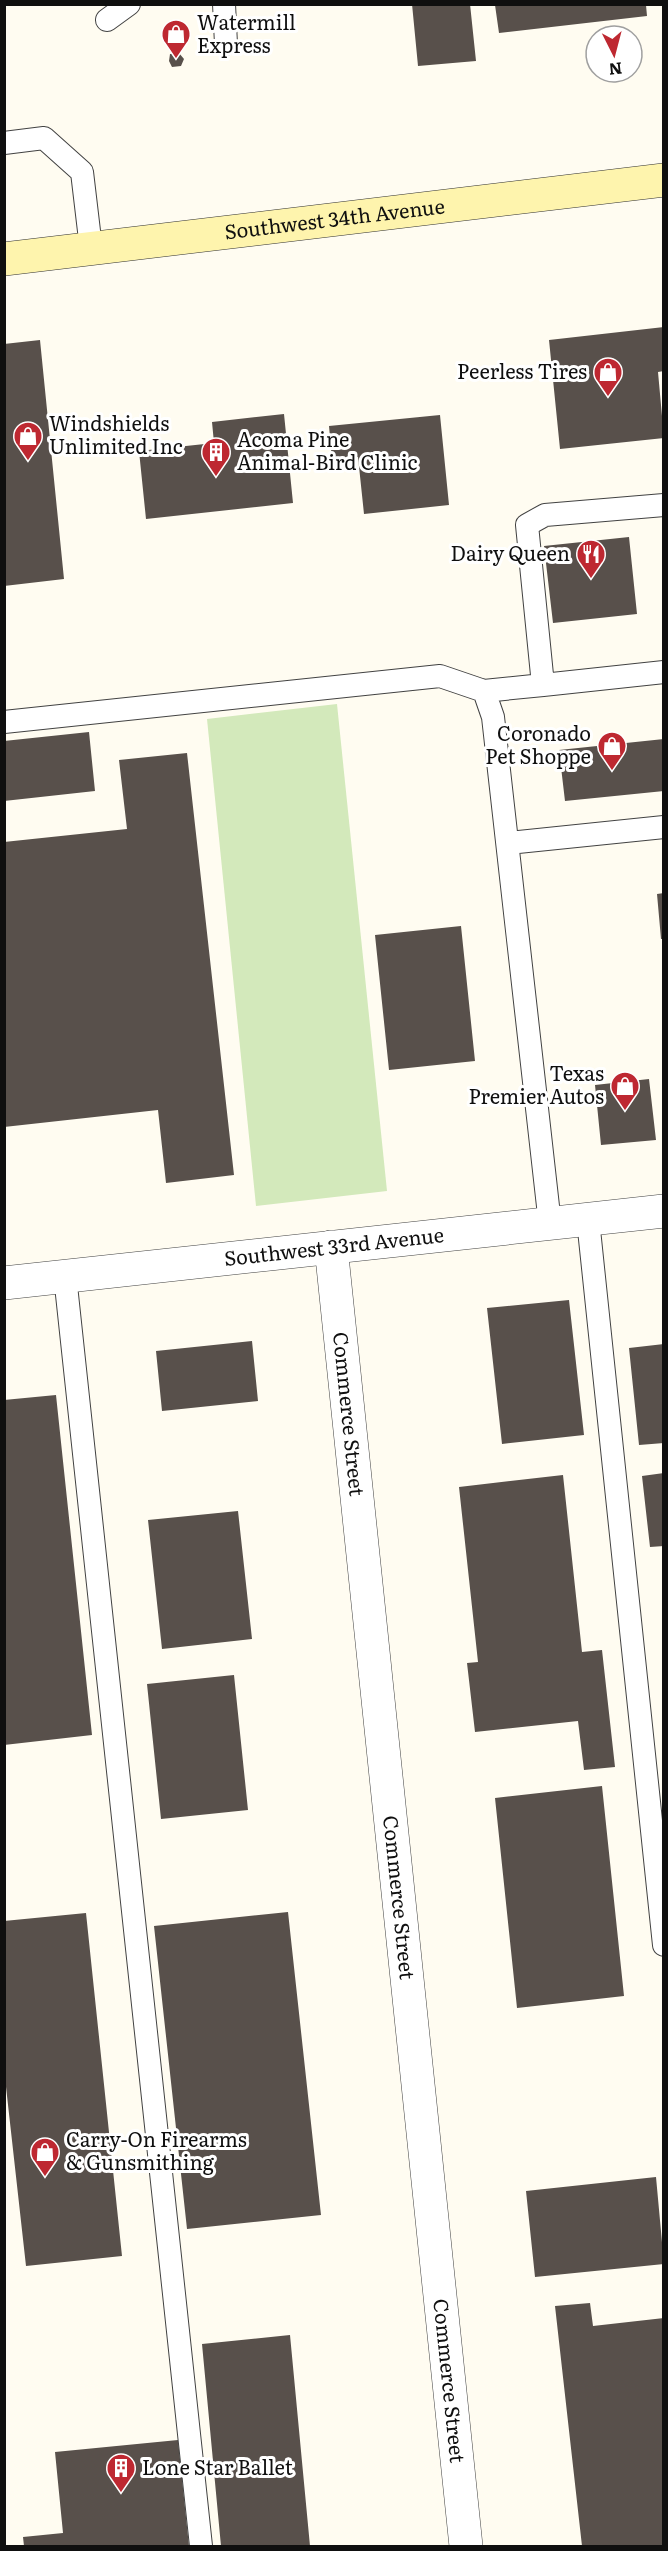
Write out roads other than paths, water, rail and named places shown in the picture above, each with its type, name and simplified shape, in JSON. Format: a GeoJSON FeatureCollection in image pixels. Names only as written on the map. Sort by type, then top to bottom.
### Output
{"type":"FeatureCollection","features":[{"type":"Feature","properties":{"kind":"main road","name":"Southwest 34th Avenue"},"geometry":{"type":"LineString","coordinates":[[4,259],[663,180]]}},
{"type":"Feature","properties":{"kind":"street","name":"Southwest 33rd Avenue"},"geometry":{"type":"LineString","coordinates":[[4,1283],[663,1211]]}},
{"type":"Feature","properties":{"kind":"street","name":"Commerce Street"},"geometry":{"type":"LineString","coordinates":[[331,1247],[466,2547]]}},
{"type":"Feature","properties":{"kind":"lane"},"geometry":{"type":"LineString","coordinates":[[107,20],[129,4]]}},
{"type":"Feature","properties":{"kind":"lane"},"geometry":{"type":"LineString","coordinates":[[224,4],[226,44]]}},
{"type":"Feature","properties":{"kind":"lane"},"geometry":{"type":"LineString","coordinates":[[4,143],[44,138],[82,172],[91,248]]}},
{"type":"Feature","properties":{"kind":"lane"},"geometry":{"type":"LineString","coordinates":[[543,685],[526,525],[545,515],[663,505]]}},
{"type":"Feature","properties":{"kind":"lane"},"geometry":{"type":"LineString","coordinates":[[4,722],[440,676],[484,691],[663,672]]}},
{"type":"Feature","properties":{"kind":"lane"},"geometry":{"type":"LineString","coordinates":[[484,691],[493,717],[550,1224]]}},
{"type":"Feature","properties":{"kind":"lane"},"geometry":{"type":"LineString","coordinates":[[508,843],[663,827]]}},
{"type":"Feature","properties":{"kind":"lane"},"geometry":{"type":"LineString","coordinates":[[588,1220],[659,1854],[663,1945]]}},
{"type":"Feature","properties":{"kind":"lane"},"geometry":{"type":"LineString","coordinates":[[65,1276],[201,2547]]}},
{"type":"Feature","properties":{"kind":"place","name":"Watermill Express"},"geometry":{"type":"Point","coordinates":[176,60]}},
{"type":"Feature","properties":{"kind":"place","name":"Peerless Tires"},"geometry":{"type":"Point","coordinates":[608,398]}},
{"type":"Feature","properties":{"kind":"place","name":"Windshields Unlimited Inc"},"geometry":{"type":"Point","coordinates":[28,462]}},
{"type":"Feature","properties":{"kind":"place","name":"Acoma Pine Animal-Bird Clinic"},"geometry":{"type":"Point","coordinates":[216,478]}},
{"type":"Feature","properties":{"kind":"place","name":"Dairy Queen"},"geometry":{"type":"Point","coordinates":[591,580]}},
{"type":"Feature","properties":{"kind":"place","name":"Coronado Pet Shoppe"},"geometry":{"type":"Point","coordinates":[612,772]}},
{"type":"Feature","properties":{"kind":"place","name":"Texas Premier Autos"},"geometry":{"type":"Point","coordinates":[625,1112]}},
{"type":"Feature","properties":{"kind":"place","name":"Carry-On Firearms & Gunsmithing"},"geometry":{"type":"Point","coordinates":[45,2178]}},
{"type":"Feature","properties":{"kind":"place","name":"Lone Star Ballet"},"geometry":{"type":"Point","coordinates":[121,2494]}}]}
